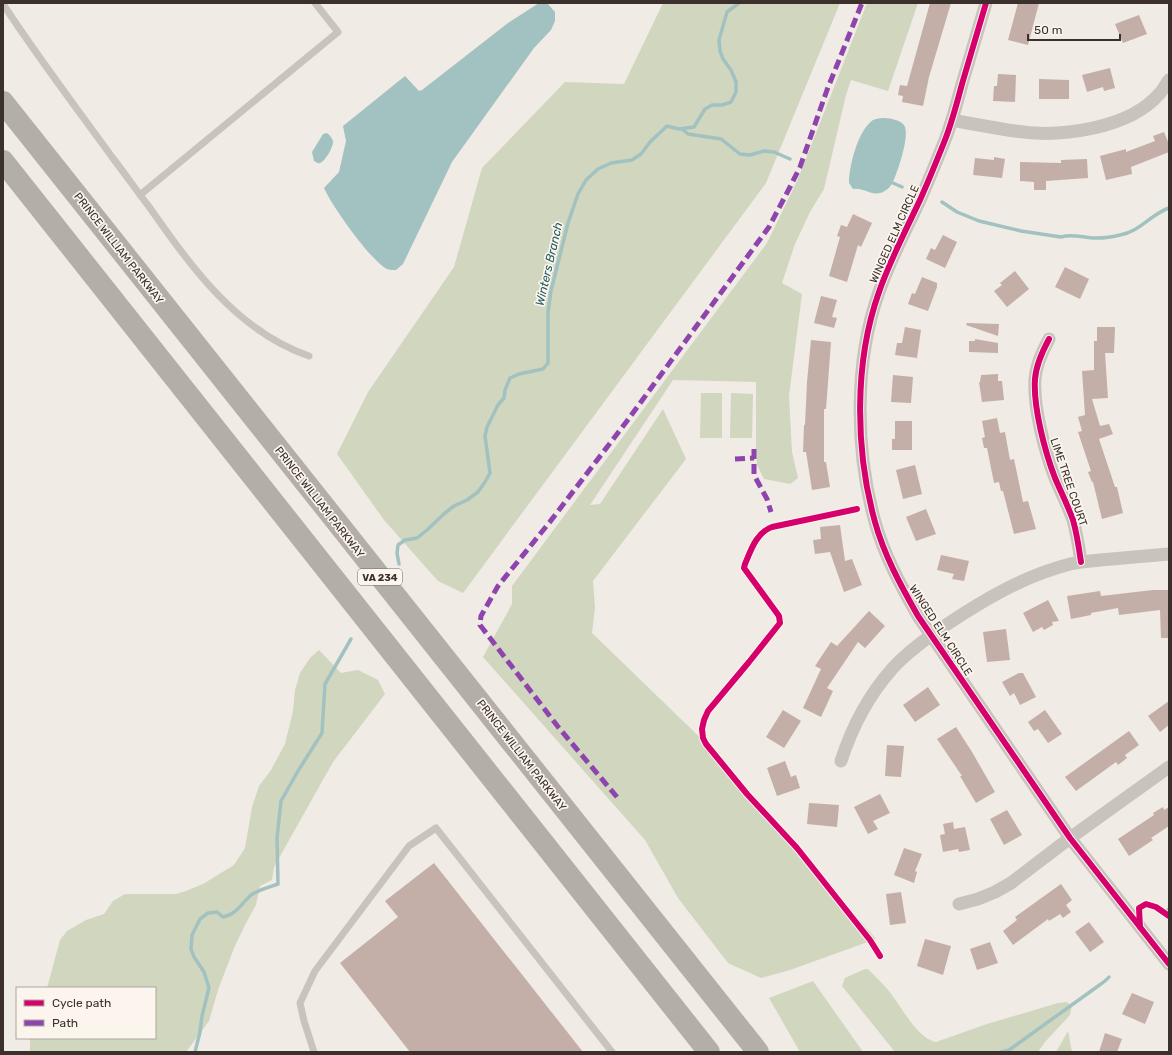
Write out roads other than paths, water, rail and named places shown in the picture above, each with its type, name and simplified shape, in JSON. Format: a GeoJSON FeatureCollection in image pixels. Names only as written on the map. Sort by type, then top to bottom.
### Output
{"type":"FeatureCollection","features":[{"type":"Feature","properties":{"kind":"highway","name":"PRINCE WILLIAM PARKWAY"},"geometry":{"type":"LineString","coordinates":[[3,102],[758,1052]]}},
{"type":"Feature","properties":{"kind":"highway","name":"VA 234"},"geometry":{"type":"LineString","coordinates":[[3,161],[710,1052]]}},
{"type":"Feature","properties":{"kind":"street","name":"WINGED ELM CIRCLE"},"geometry":{"type":"LineString","coordinates":[[986,3],[952,120],[923,193],[878,292],[870,323],[861,379],[860,420],[862,455],[867,489],[875,523],[885,550],[900,584],[930,636],[1070,838],[1169,964]]}},
{"type":"Feature","properties":{"kind":"street"},"geometry":{"type":"LineString","coordinates":[[952,120],[1016,132],[1044,133],[1091,128],[1117,121],[1134,113],[1160,93],[1169,80]]}},
{"type":"Feature","properties":{"kind":"street","name":"LIME TREE COURT"},"geometry":{"type":"LineString","coordinates":[[1049,339],[1043,348],[1035,380],[1041,432],[1047,455],[1073,520],[1081,562]]}},
{"type":"Feature","properties":{"kind":"street"},"geometry":{"type":"LineString","coordinates":[[841,761],[849,736],[862,710],[892,668],[930,636],[998,591],[1045,571],[1081,562],[1169,554]]}},
{"type":"Feature","properties":{"kind":"street"},"geometry":{"type":"LineString","coordinates":[[958,904],[978,899],[1005,886],[1169,767]]}},
{"type":"Feature","properties":{"kind":"lane"},"geometry":{"type":"LineString","coordinates":[[140,195],[338,32],[315,3]]}},
{"type":"Feature","properties":{"kind":"lane"},"geometry":{"type":"LineString","coordinates":[[3,4],[29,44],[180,251],[203,280],[226,304],[245,320],[291,350],[309,356]]}},
{"type":"Feature","properties":{"kind":"lane"},"geometry":{"type":"LineString","coordinates":[[314,1052],[304,1021],[300,1002],[315,971],[409,846],[436,828],[612,1052]]}},
{"type":"Feature","properties":{"kind":"water"},"geometry":{"type":"Polygon","coordinates":[[[539,3],[547,3],[555,12],[555,21],[551,30],[534,48],[452,162],[403,264],[396,270],[387,269],[371,255],[352,232],[324,188],[339,172],[346,141],[343,126],[405,76],[419,91],[422,90],[508,23],[539,3]]]}},
{"type":"Feature","properties":{"kind":"water"},"geometry":{"type":"Polygon","coordinates":[[[882,118],[898,121],[903,124],[905,128],[906,135],[903,153],[892,184],[883,192],[879,193],[872,193],[861,189],[853,189],[849,183],[849,176],[855,149],[868,125],[873,120],[882,118]]]}},
{"type":"Feature","properties":{"kind":"water"},"geometry":{"type":"Polygon","coordinates":[[[327,133],[333,140],[333,143],[329,154],[322,162],[318,163],[314,161],[312,152],[323,134],[327,133]]]}},
{"type":"Feature","properties":{"kind":"waterway","name":"Winters Branch"},"geometry":{"type":"LineString","coordinates":[[399,564],[397,553],[398,545],[405,540],[417,538],[454,506],[467,500],[478,492],[485,482],[490,473],[485,436],[487,427],[498,405],[504,398],[505,390],[510,378],[519,374],[543,369],[548,363],[548,312],[551,291],[568,223],[578,194],[586,180],[598,169],[611,163],[632,160],[641,154],[650,142],[667,126],[679,129],[694,127],[705,109],[712,105],[722,105],[731,102],[736,92],[736,82],[731,70],[723,59],[720,51],[719,40],[727,12],[739,3]]}},
{"type":"Feature","properties":{"kind":"waterway"},"geometry":{"type":"LineString","coordinates":[[682,129],[688,134],[721,139],[740,154],[750,155],[764,151],[774,152],[790,159]]}},
{"type":"Feature","properties":{"kind":"waterway"},"geometry":{"type":"LineString","coordinates":[[893,183],[902,187]]}},
{"type":"Feature","properties":{"kind":"waterway"},"geometry":{"type":"LineString","coordinates":[[942,202],[957,212],[979,221],[1021,231],[1061,237],[1074,236],[1095,238],[1111,237],[1127,233],[1169,208]]}},
{"type":"Feature","properties":{"kind":"waterway","name":"Winters Branch"},"geometry":{"type":"LineString","coordinates":[[195,1052],[209,988],[204,972],[194,957],[191,949],[192,935],[200,919],[208,913],[217,912],[223,917],[228,916],[232,914],[251,895],[278,884],[277,838],[281,801],[322,733],[325,684],[351,639]]}},
{"type":"Feature","properties":{"kind":"waterway"},"geometry":{"type":"LineString","coordinates":[[1001,1052],[1009,1050],[1109,977]]}}]}
